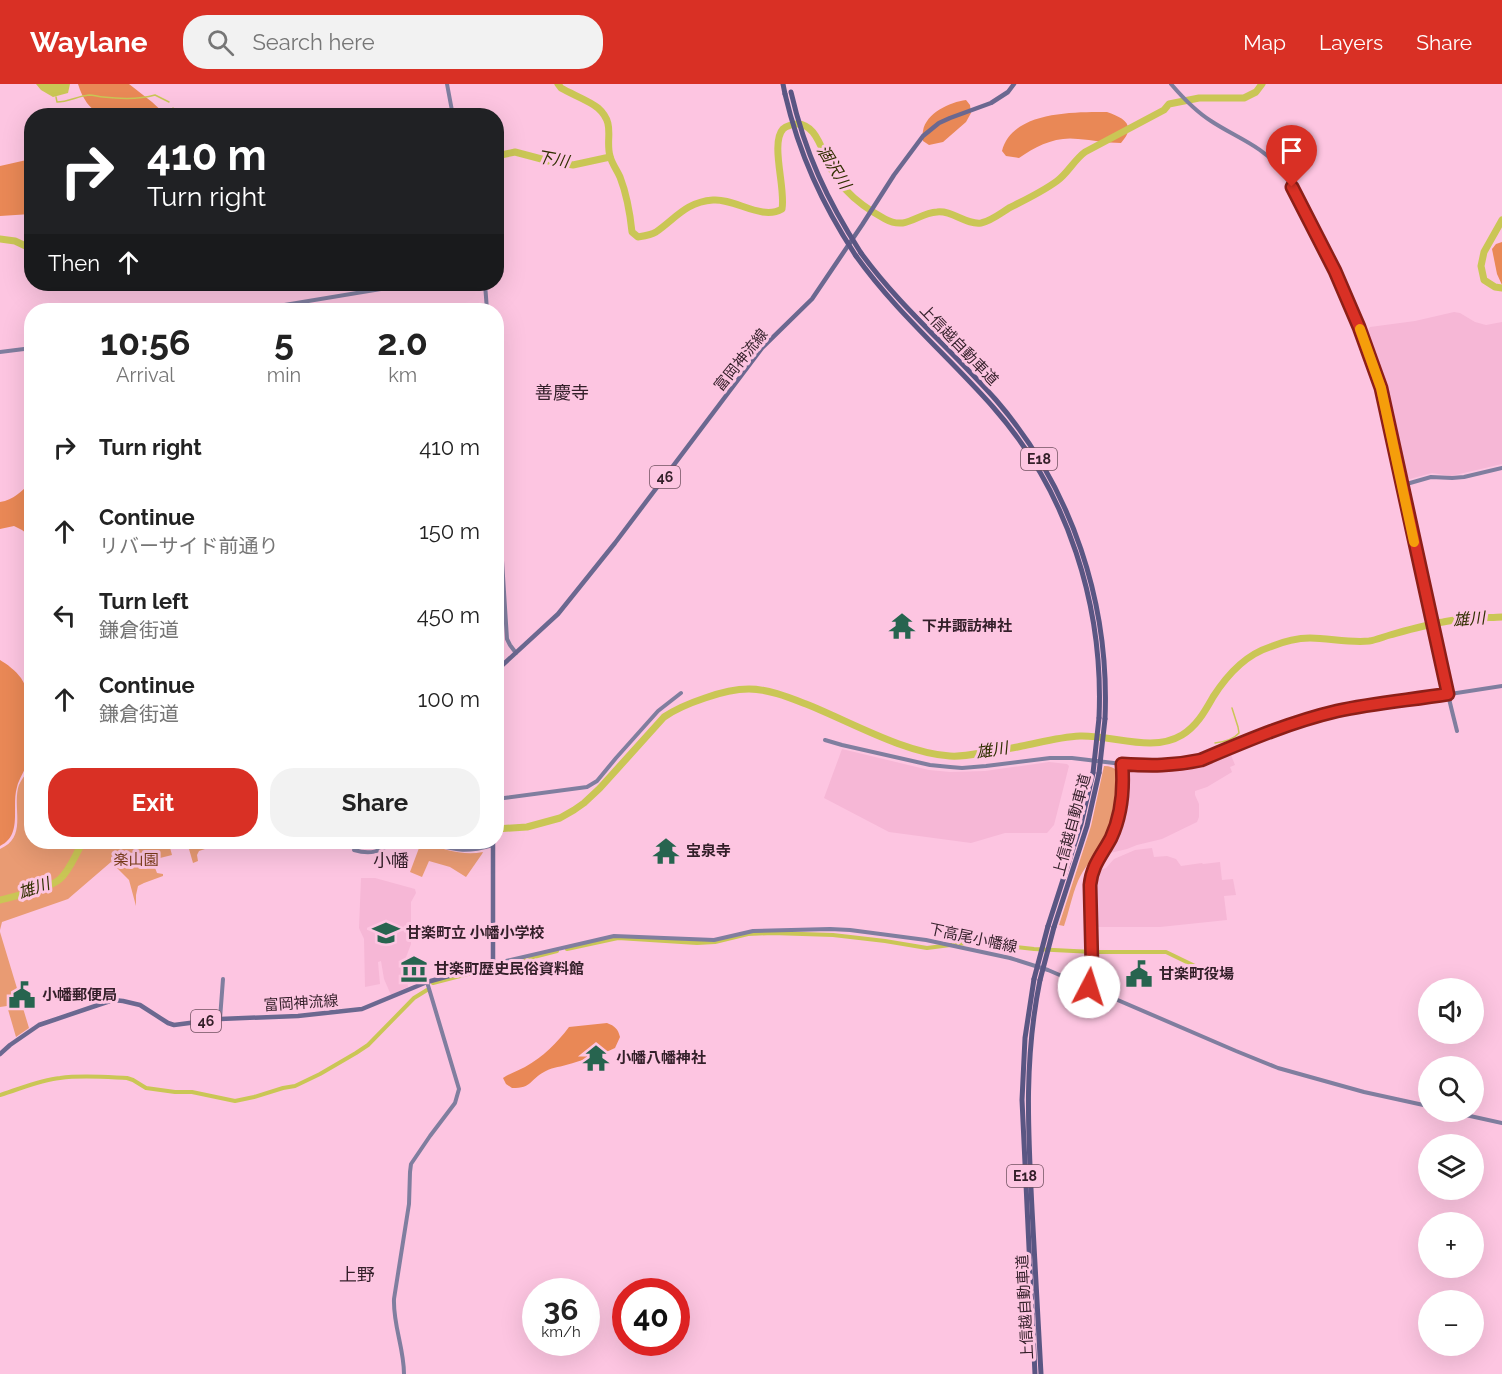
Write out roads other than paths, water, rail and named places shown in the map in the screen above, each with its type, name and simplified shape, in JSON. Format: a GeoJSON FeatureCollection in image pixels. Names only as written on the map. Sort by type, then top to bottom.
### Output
{"type":"FeatureCollection","features":[{"type":"Feature","properties":{"kind":"highway","name":"上信越自動車道"},"geometry":{"type":"LineString","coordinates":[[783,84],[788,93]]}},
{"type":"Feature","properties":{"kind":"highway","name":"上信越自動車道"},"geometry":{"type":"LineString","coordinates":[[789,84],[788,93],[795,132],[830,214],[858,254],[906,308],[997,401],[1026,440],[1051,480],[1075,531],[1095,598],[1104,651],[1106,686],[1096,773],[1089,816],[1051,927],[1025,1038],[1022,1100],[1035,1374]]}},
{"type":"Feature","properties":{"kind":"highway","name":"上信越自動車道"},"geometry":{"type":"LineString","coordinates":[[1037,979],[1028,1099],[1041,1374]]}},
{"type":"Feature","properties":{"kind":"main road","name":"富岡神流線"},"geometry":{"type":"LineString","coordinates":[[504,664],[558,614],[762,348],[812,299],[913,148],[930,130],[950,118],[991,103],[1008,92],[1014,84]]}},
{"type":"Feature","properties":{"kind":"main road"},"geometry":{"type":"LineString","coordinates":[[493,849],[493,964]]}},
{"type":"Feature","properties":{"kind":"main road","name":"富岡神流線"},"geometry":{"type":"LineString","coordinates":[[0,1054],[39,1025],[113,1000],[140,1005],[174,1025],[220,1019],[298,1016],[362,1009],[427,982],[493,964]]}},
{"type":"Feature","properties":{"kind":"street"},"geometry":{"type":"LineString","coordinates":[[447,84],[452,108]]}},
{"type":"Feature","properties":{"kind":"street"},"geometry":{"type":"LineString","coordinates":[[1171,84],[1196,110],[1262,151],[1279,168],[1292,187],[1335,271],[1359,327],[1381,388],[1457,731]]}},
{"type":"Feature","properties":{"kind":"street"},"geometry":{"type":"LineString","coordinates":[[296,303],[369,291]]}},
{"type":"Feature","properties":{"kind":"street"},"geometry":{"type":"LineString","coordinates":[[0,352],[24,349]]}},
{"type":"Feature","properties":{"kind":"street"},"geometry":{"type":"LineString","coordinates":[[1403,485],[1431,477],[1464,477],[1502,468]]}},
{"type":"Feature","properties":{"kind":"street"},"geometry":{"type":"LineString","coordinates":[[504,586],[508,642],[516,653]]}},
{"type":"Feature","properties":{"kind":"street"},"geometry":{"type":"LineString","coordinates":[[825,740],[915,762],[962,768],[1050,758],[1165,766],[1204,759],[1271,732],[1340,711],[1502,686]]}},
{"type":"Feature","properties":{"kind":"street"},"geometry":{"type":"LineString","coordinates":[[504,798],[586,787],[597,781],[658,711],[681,693]]}},
{"type":"Feature","properties":{"kind":"street"},"geometry":{"type":"LineString","coordinates":[[1089,987],[1092,968],[1091,874],[1112,835],[1121,810],[1122,764]]}},
{"type":"Feature","properties":{"kind":"street"},"geometry":{"type":"LineString","coordinates":[[354,850],[374,853],[381,849]]}},
{"type":"Feature","properties":{"kind":"street"},"geometry":{"type":"LineString","coordinates":[[453,849],[461,851],[478,849]]}},
{"type":"Feature","properties":{"kind":"street","name":"下高尾小幡線"},"geometry":{"type":"LineString","coordinates":[[493,964],[614,936],[714,940],[748,932],[830,929],[926,940],[1010,958],[1048,970],[1278,1068],[1364,1092],[1418,1104]]}},
{"type":"Feature","properties":{"kind":"street"},"geometry":{"type":"LineString","coordinates":[[220,1019],[223,979]]}},
{"type":"Feature","properties":{"kind":"street"},"geometry":{"type":"LineString","coordinates":[[404,1374],[403,1352],[393,1311],[409,1204],[410,1168],[412,1161],[455,1103],[459,1089],[427,982]]}},
{"type":"Feature","properties":{"kind":"street"},"geometry":{"type":"LineString","coordinates":[[1484,1119],[1502,1123]]}},
{"type":"Feature","properties":{"kind":"waterway","name":"涸沢川"},"geometry":{"type":"LineString","coordinates":[[558,84],[561,88],[595,105],[607,120],[610,156],[625,191],[632,232],[638,237],[656,232],[688,207],[704,201],[721,200],[766,212],[782,209],[778,145],[783,129],[791,125],[799,124],[812,131],[832,170],[845,189],[864,206],[885,219],[900,223],[930,213],[943,212],[970,222],[981,223],[1045,189],[1061,178],[1085,152],[1164,110],[1169,104],[1199,98],[1244,98],[1256,92],[1262,84]]}},
{"type":"Feature","properties":{"kind":"waterway"},"geometry":{"type":"LineString","coordinates":[[56,97],[57,102],[89,95],[129,99],[155,95],[169,102]]}},
{"type":"Feature","properties":{"kind":"waterway","name":"下川"},"geometry":{"type":"LineString","coordinates":[[504,154],[515,152],[573,165],[610,157]]}},
{"type":"Feature","properties":{"kind":"waterway"},"geometry":{"type":"LineString","coordinates":[[1502,220],[1484,252],[1481,266],[1484,280],[1495,287],[1502,288]]}},
{"type":"Feature","properties":{"kind":"waterway","name":"下川"},"geometry":{"type":"LineString","coordinates":[[0,239],[15,241],[24,245]]}},
{"type":"Feature","properties":{"kind":"waterway","name":"雄川"},"geometry":{"type":"LineString","coordinates":[[504,828],[527,827],[560,818],[574,810],[600,788],[664,717],[689,704],[727,692],[749,689],[778,694],[896,743],[932,754],[969,755],[1080,736],[1158,743],[1182,735],[1192,727],[1218,689],[1237,667],[1253,655],[1275,645],[1305,638],[1369,641],[1450,621],[1502,617]]}},
{"type":"Feature","properties":{"kind":"waterway"},"geometry":{"type":"LineString","coordinates":[[1215,743],[1228,740],[1239,733],[1232,708]]}},
{"type":"Feature","properties":{"kind":"waterway","name":"雄川"},"geometry":{"type":"LineString","coordinates":[[0,900],[32,892],[55,883],[67,871],[79,849]]}},
{"type":"Feature","properties":{"kind":"waterway"},"geometry":{"type":"LineString","coordinates":[[137,849],[137,856]]}},
{"type":"Feature","properties":{"kind":"waterway"},"geometry":{"type":"LineString","coordinates":[[567,949],[618,938],[697,943],[715,942],[748,934],[772,933],[833,935],[927,948],[974,942],[1034,949],[1166,952],[1197,967],[1215,969]]}},
{"type":"Feature","properties":{"kind":"waterway"},"geometry":{"type":"LineString","coordinates":[[433,983],[557,951]]}},
{"type":"Feature","properties":{"kind":"waterway"},"geometry":{"type":"LineString","coordinates":[[0,1095],[45,1081],[85,1076],[127,1078],[146,1088],[192,1092],[235,1101],[254,1097],[295,1086],[356,1053],[368,1045],[414,998],[427,990]]}},
{"type":"Feature","properties":{"kind":"place","name":"下井諏訪神社"},"geometry":{"type":"Point","coordinates":[902,626]}},
{"type":"Feature","properties":{"kind":"place","name":"宝泉寺"},"geometry":{"type":"Point","coordinates":[666,851]}},
{"type":"Feature","properties":{"kind":"place","name":"甘楽町立 小幡小学校"},"geometry":{"type":"Point","coordinates":[386,933]}},
{"type":"Feature","properties":{"kind":"place","name":"甘楽町歴史民俗資料館"},"geometry":{"type":"Point","coordinates":[414,969]}},
{"type":"Feature","properties":{"kind":"place","name":"甘楽町役場"},"geometry":{"type":"Point","coordinates":[1139,974]}},
{"type":"Feature","properties":{"kind":"place","name":"小幡郵便局"},"geometry":{"type":"Point","coordinates":[22,995]}},
{"type":"Feature","properties":{"kind":"place","name":"小幡八幡神社"},"geometry":{"type":"Point","coordinates":[596,1058]}},
{"type":"Feature","properties":{"kind":"district","name":"善慶寺"},"geometry":{"type":"Point","coordinates":[562,392]}},
{"type":"Feature","properties":{"kind":"district","name":"小幡"},"geometry":{"type":"Point","coordinates":[391,860]}},
{"type":"Feature","properties":{"kind":"district","name":"上野"},"geometry":{"type":"Point","coordinates":[357,1274]}},
{"type":"Feature","properties":{"kind":"park label","name":"楽山園"},"geometry":{"type":"Point","coordinates":[136,860]}}]}
